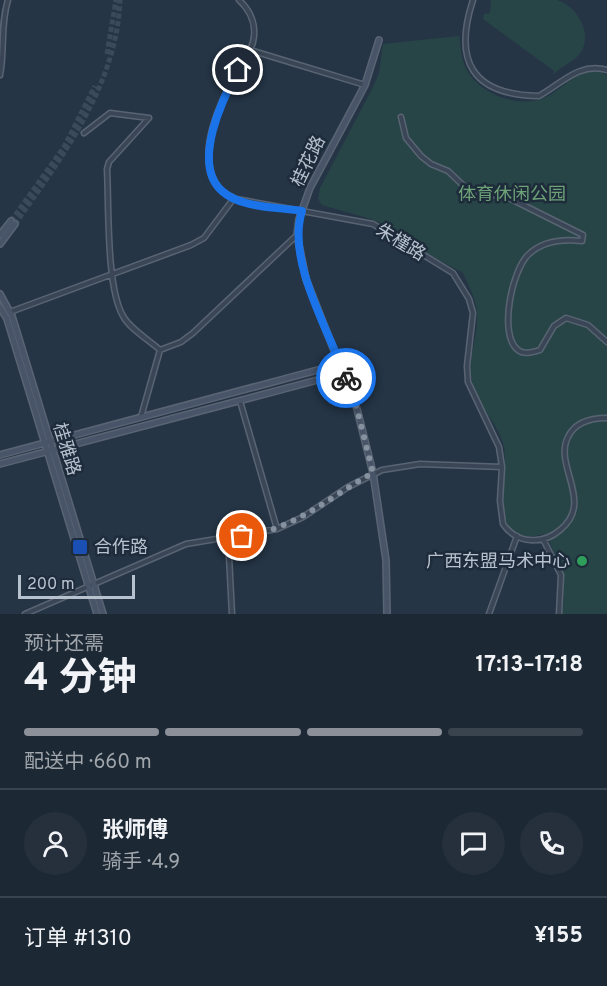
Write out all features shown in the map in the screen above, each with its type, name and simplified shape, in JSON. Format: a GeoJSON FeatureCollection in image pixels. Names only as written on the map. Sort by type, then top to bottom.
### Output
{"type":"FeatureCollection","features":[{"type":"Feature","properties":{"kind":"street"},"geometry":{"type":"LineString","coordinates":[[0,75],[3,62],[0,27],[8,0]]}},
{"type":"Feature","properties":{"kind":"street"},"geometry":{"type":"LineString","coordinates":[[9,312],[204,238],[234,198],[221,191],[213,178],[209,157],[212,131],[221,103],[250,50],[254,25],[247,8],[239,0]]}},
{"type":"Feature","properties":{"kind":"street"},"geometry":{"type":"LineString","coordinates":[[473,0],[465,28],[464,50],[469,64],[490,86],[504,93],[538,96],[570,74],[589,69],[607,70]]}},
{"type":"Feature","properties":{"kind":"street","name":"桂花路"},"geometry":{"type":"LineString","coordinates":[[378,40],[365,85],[310,188],[297,235],[306,279],[357,409],[373,473],[386,560],[387,614]]}},
{"type":"Feature","properties":{"kind":"street"},"geometry":{"type":"LineString","coordinates":[[250,50],[365,85]]}},
{"type":"Feature","properties":{"kind":"street"},"geometry":{"type":"LineString","coordinates":[[84,133],[110,113],[149,118],[107,165],[113,274],[123,317],[160,350]]}},
{"type":"Feature","properties":{"kind":"street"},"geometry":{"type":"LineString","coordinates":[[401,117],[406,138],[421,156],[431,164],[448,171],[468,190],[509,198],[583,235],[582,241],[561,240],[540,248],[529,254],[521,265],[513,285],[508,327],[511,343],[523,353],[540,350],[554,326],[566,318],[588,326],[607,342]]}},
{"type":"Feature","properties":{"kind":"street","name":"朱槿路"},"geometry":{"type":"LineString","coordinates":[[234,198],[373,224],[453,273],[469,299],[473,313],[467,366],[468,382],[495,436],[502,467],[501,513],[503,524],[517,536]]}},
{"type":"Feature","properties":{"kind":"street"},"geometry":{"type":"LineString","coordinates":[[0,235],[13,223],[0,244]]}},
{"type":"Feature","properties":{"kind":"street"},"geometry":{"type":"LineString","coordinates":[[141,418],[160,350],[193,333],[297,235]]}},
{"type":"Feature","properties":{"kind":"street","name":"桂雅路"},"geometry":{"type":"LineString","coordinates":[[0,294],[9,312],[47,443]]}},
{"type":"Feature","properties":{"kind":"street","name":"桂雅路"},"geometry":{"type":"LineString","coordinates":[[0,307],[7,319],[50,452],[97,614]]}},
{"type":"Feature","properties":{"kind":"street"},"geometry":{"type":"LineString","coordinates":[[0,455],[340,364]]}},
{"type":"Feature","properties":{"kind":"street"},"geometry":{"type":"LineString","coordinates":[[0,464],[344,373]]}},
{"type":"Feature","properties":{"kind":"street"},"geometry":{"type":"LineString","coordinates":[[240,401],[277,529]]}},
{"type":"Feature","properties":{"kind":"street"},"geometry":{"type":"LineString","coordinates":[[489,614],[517,536],[530,540],[554,535],[564,526],[574,506],[564,450],[568,437],[576,427],[585,422],[607,418]]}},
{"type":"Feature","properties":{"kind":"street"},"geometry":{"type":"LineString","coordinates":[[25,614],[186,544],[277,529],[303,517],[373,473],[420,464],[502,467]]}},
{"type":"Feature","properties":{"kind":"street"},"geometry":{"type":"LineString","coordinates":[[228,537],[232,614]]}},
{"type":"Feature","properties":{"kind":"street"},"geometry":{"type":"LineString","coordinates":[[543,539],[561,575],[559,614]]}},
{"type":"Feature","properties":{"kind":"street","name":"桂雅路"},"geometry":{"type":"LineString","coordinates":[[91,587],[103,614]]}},
{"type":"Feature","properties":{"kind":"green space"},"geometry":{"type":"Polygon","coordinates":[[[491,0],[557,0],[564,3],[577,14],[584,29],[584,45],[581,52],[553,75],[554,71],[483,19],[484,14],[490,13],[491,0]]]}},
{"type":"Feature","properties":{"kind":"green space","name":"体育休闲公园"},"geometry":{"type":"Polygon","coordinates":[[[459,36],[468,72],[482,87],[502,98],[536,100],[546,97],[582,74],[598,72],[607,75],[607,614],[562,614],[563,584],[548,537],[544,534],[525,536],[513,531],[506,521],[503,508],[504,447],[473,385],[471,367],[477,312],[474,297],[463,273],[411,245],[395,229],[371,219],[322,205],[318,199],[320,188],[379,73],[383,44],[459,36]]]}},
{"type":"Feature","properties":{"kind":"tunnel"},"geometry":{"type":"LineString","coordinates":[[107,54],[116,0]]}},
{"type":"Feature","properties":{"kind":"tunnel"},"geometry":{"type":"LineString","coordinates":[[15,224],[68,146],[98,91],[117,31],[120,0]]}},
{"type":"Feature","properties":{"kind":"tunnel"},"geometry":{"type":"LineString","coordinates":[[11,221],[64,147],[95,86]]}},
{"type":"Feature","properties":{"kind":"way so far"},"geometry":{"type":"LineString","coordinates":[[242,536],[277,529],[303,517],[373,473],[357,409],[346,378]]}},
{"type":"Feature","properties":{"kind":"place","name":"合作路"},"geometry":{"type":"Point","coordinates":[80,547]}},
{"type":"Feature","properties":{"kind":"place","name":"广西东盟马术中心"},"geometry":{"type":"Point","coordinates":[582,561]}},
{"type":"Feature","properties":{"kind":"route"},"geometry":{"type":"LineString","coordinates":[[238,70],[221,103],[212,131],[209,157],[213,178],[221,191],[236,199],[302,211],[297,235],[300,257],[306,279],[346,378]]}}]}
